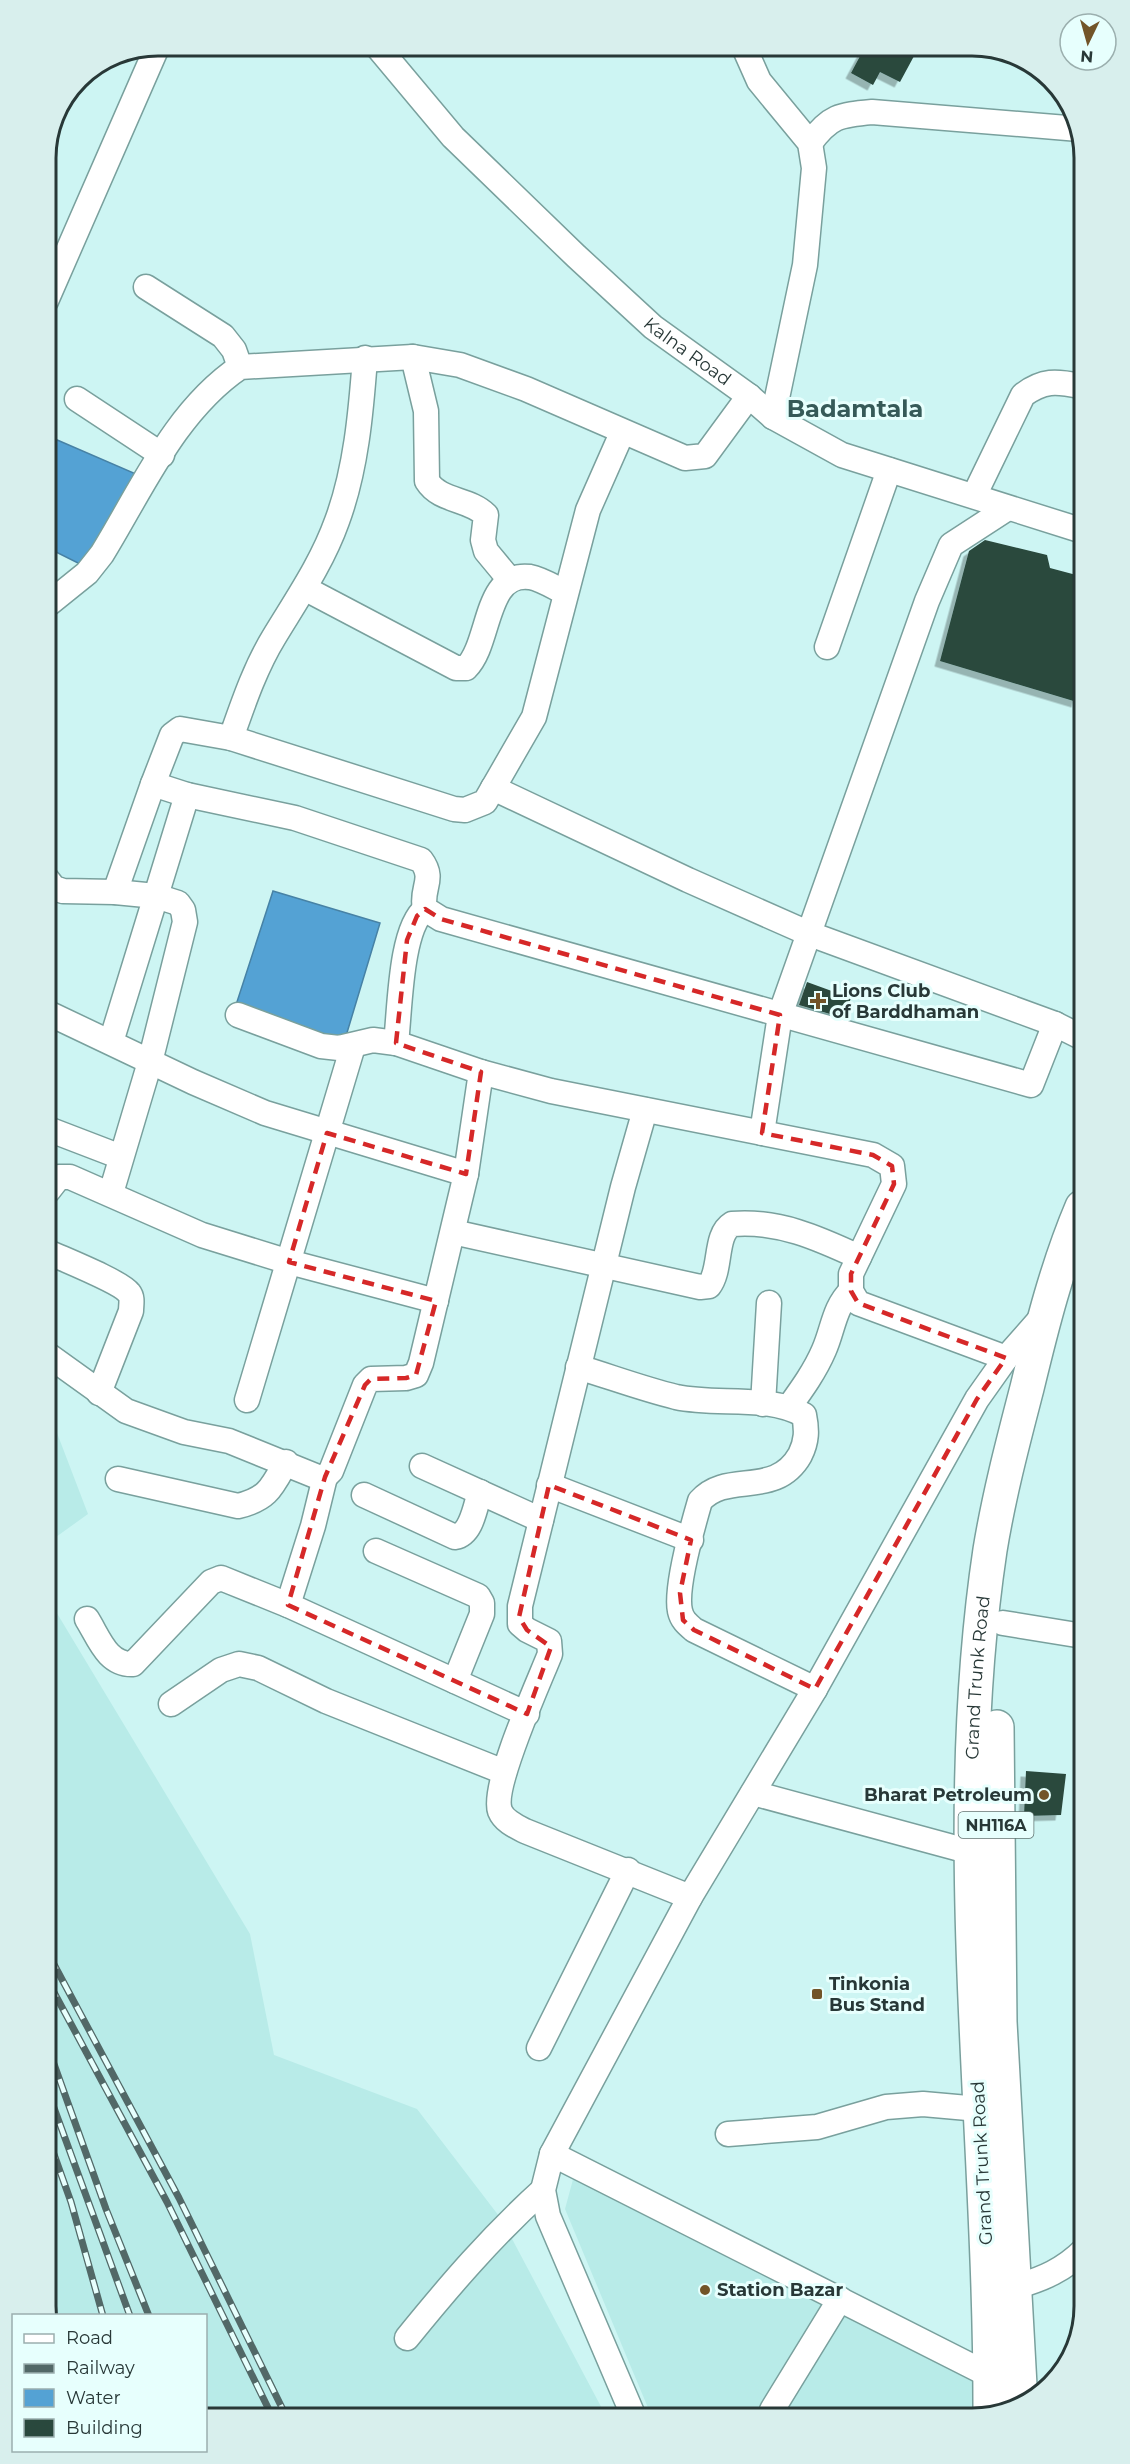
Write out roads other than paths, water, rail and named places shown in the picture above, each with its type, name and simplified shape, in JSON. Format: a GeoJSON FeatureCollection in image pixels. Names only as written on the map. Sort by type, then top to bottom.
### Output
{"type":"FeatureCollection","features":[{"type":"Feature","properties":{"kind":"highway","name":"Grand Trunk Road"},"geometry":{"type":"LineString","coordinates":[[990,2407],[991,2376],[979,2109],[971,1852],[977,1681],[990,1552],[1001,1494],[1075,1235]]}},
{"type":"Feature","properties":{"kind":"highway","name":"Grand Trunk Road"},"geometry":{"type":"LineString","coordinates":[[1021,2396],[1000,2022],[996,1767],[1003,1623],[1009,1565],[1056,1305],[1075,1268]]}},
{"type":"Feature","properties":{"kind":"street"},"geometry":{"type":"LineString","coordinates":[[56,278],[153,56]]}},
{"type":"Feature","properties":{"kind":"street","name":"Kalna Road"},"geometry":{"type":"LineString","coordinates":[[385,56],[453,137],[576,256],[653,327],[749,396],[773,417],[842,455],[1075,528]]}},
{"type":"Feature","properties":{"kind":"street"},"geometry":{"type":"LineString","coordinates":[[748,56],[759,81],[810,143],[814,168],[805,265],[773,417]]}},
{"type":"Feature","properties":{"kind":"street"},"geometry":{"type":"LineString","coordinates":[[810,143],[824,124],[842,114],[872,112],[1070,128]]}},
{"type":"Feature","properties":{"kind":"street"},"geometry":{"type":"LineString","coordinates":[[146,287],[223,336],[234,350],[240,367]]}},
{"type":"Feature","properties":{"kind":"street"},"geometry":{"type":"LineString","coordinates":[[56,594],[87,573],[102,555],[184,418],[218,382],[240,367],[413,357],[460,364],[526,389],[622,433],[685,458],[705,456],[749,396]]}},
{"type":"Feature","properties":{"kind":"street"},"geometry":{"type":"LineString","coordinates":[[413,357],[426,411],[426,481],[440,494],[481,510],[486,515],[483,540],[486,551],[510,580]]}},
{"type":"Feature","properties":{"kind":"street"},"geometry":{"type":"LineString","coordinates":[[231,738],[247,694],[273,639],[306,589],[338,520],[354,448],[365,358]]}},
{"type":"Feature","properties":{"kind":"street"},"geometry":{"type":"LineString","coordinates":[[974,496],[1023,395],[1036,385],[1054,380],[1075,385]]}},
{"type":"Feature","properties":{"kind":"street"},"geometry":{"type":"LineString","coordinates":[[77,399],[162,455]]}},
{"type":"Feature","properties":{"kind":"street"},"geometry":{"type":"LineString","coordinates":[[115,892],[172,735],[180,729],[231,738],[453,809],[465,810],[477,807],[484,802],[534,717],[546,676],[564,591],[588,510],[622,433]]}},
{"type":"Feature","properties":{"kind":"street"},"geometry":{"type":"LineString","coordinates":[[827,647],[889,470]]}},
{"type":"Feature","properties":{"kind":"street"},"geometry":{"type":"LineString","coordinates":[[762,1133],[780,1015],[891,700],[951,545],[1008,508]]}},
{"type":"Feature","properties":{"kind":"street"},"geometry":{"type":"LineString","coordinates":[[306,589],[456,668],[466,668],[474,660],[494,600],[503,584],[510,580],[531,577],[564,591]]}},
{"type":"Feature","properties":{"kind":"street"},"geometry":{"type":"LineString","coordinates":[[153,784],[187,795],[295,818],[421,860],[428,870],[429,878],[423,900],[425,909],[441,919],[1031,1085],[1055,1024]]}},
{"type":"Feature","properties":{"kind":"street"},"geometry":{"type":"LineString","coordinates":[[493,788],[688,880],[810,934],[1055,1024],[1075,1034]]}},
{"type":"Feature","properties":{"kind":"street"},"geometry":{"type":"LineString","coordinates":[[111,1042],[187,795]]}},
{"type":"Feature","properties":{"kind":"street"},"geometry":{"type":"LineString","coordinates":[[56,889],[63,891],[156,896],[178,903],[183,910],[184,922],[150,1062],[111,1193]]}},
{"type":"Feature","properties":{"kind":"street"},"geometry":{"type":"LineString","coordinates":[[396,1043],[407,940],[417,916],[425,909]]}},
{"type":"Feature","properties":{"kind":"street"},"geometry":{"type":"LineString","coordinates":[[238,1015],[321,1046],[353,1046],[373,1040],[396,1043],[481,1072],[551,1091],[873,1155],[892,1166],[894,1184],[851,1274],[850,1290],[842,1300],[823,1352],[804,1388],[789,1407]]}},
{"type":"Feature","properties":{"kind":"street"},"geometry":{"type":"LineString","coordinates":[[56,1016],[150,1062],[265,1113],[466,1174]]}},
{"type":"Feature","properties":{"kind":"street"},"geometry":{"type":"LineString","coordinates":[[247,1400],[353,1046]]}},
{"type":"Feature","properties":{"kind":"street"},"geometry":{"type":"LineString","coordinates":[[288,1605],[313,1526],[325,1477],[331,1471],[365,1385],[371,1379],[406,1378],[416,1375],[466,1174],[481,1072]]}},
{"type":"Feature","properties":{"kind":"street"},"geometry":{"type":"LineString","coordinates":[[645,1110],[578,1367],[519,1617],[520,1624],[549,1641],[551,1647],[504,1772],[498,1799],[500,1811],[506,1820],[525,1831],[628,1870],[690,1897]]}},
{"type":"Feature","properties":{"kind":"street"},"geometry":{"type":"LineString","coordinates":[[56,1132],[121,1157]]}},
{"type":"Feature","properties":{"kind":"street"},"geometry":{"type":"LineString","coordinates":[[56,1181],[59,1177],[70,1177],[111,1193],[202,1235],[289,1262],[436,1301]]}},
{"type":"Feature","properties":{"kind":"street"},"geometry":{"type":"LineString","coordinates":[[453,1232],[700,1287],[709,1286],[714,1280],[726,1227],[741,1223],[773,1225],[805,1233],[859,1257]]}},
{"type":"Feature","properties":{"kind":"street"},"geometry":{"type":"LineString","coordinates":[[56,1256],[117,1285],[128,1292],[132,1300],[131,1311],[99,1393]]}},
{"type":"Feature","properties":{"kind":"street"},"geometry":{"type":"LineString","coordinates":[[850,1290],[858,1303],[1006,1358]]}},
{"type":"Feature","properties":{"kind":"street"},"geometry":{"type":"LineString","coordinates":[[763,1404],[769,1303]]}},
{"type":"Feature","properties":{"kind":"street"},"geometry":{"type":"LineString","coordinates":[[630,2408],[548,2216],[543,2190],[552,2154],[690,1897],[815,1689],[977,1399],[1006,1358],[1056,1305]]}},
{"type":"Feature","properties":{"kind":"street"},"geometry":{"type":"LineString","coordinates":[[56,1360],[126,1412],[184,1432],[229,1441],[286,1462],[318,1477],[325,1477]]}},
{"type":"Feature","properties":{"kind":"street"},"geometry":{"type":"LineString","coordinates":[[578,1367],[676,1397],[708,1402],[789,1407],[804,1415],[807,1431],[804,1448],[795,1463],[782,1476],[758,1483],[720,1487],[708,1492],[700,1501],[680,1593],[679,1609],[683,1620],[693,1630],[815,1689]]}},
{"type":"Feature","properties":{"kind":"street"},"geometry":{"type":"LineString","coordinates":[[118,1479],[238,1506],[254,1502],[269,1492],[286,1462]]}},
{"type":"Feature","properties":{"kind":"street"},"geometry":{"type":"LineString","coordinates":[[422,1466],[541,1520]]}},
{"type":"Feature","properties":{"kind":"street"},"geometry":{"type":"LineString","coordinates":[[549,1485],[691,1540]]}},
{"type":"Feature","properties":{"kind":"street"},"geometry":{"type":"LineString","coordinates":[[364,1495],[455,1537],[462,1536],[467,1530],[480,1492]]}},
{"type":"Feature","properties":{"kind":"street"},"geometry":{"type":"LineString","coordinates":[[376,1551],[478,1596],[482,1603],[482,1614],[455,1681]]}},
{"type":"Feature","properties":{"kind":"street"},"geometry":{"type":"LineString","coordinates":[[87,1619],[116,1662],[133,1664],[211,1582],[221,1578],[288,1605],[527,1714]]}},
{"type":"Feature","properties":{"kind":"street"},"geometry":{"type":"LineString","coordinates":[[1003,1623],[1075,1635]]}},
{"type":"Feature","properties":{"kind":"street"},"geometry":{"type":"LineString","coordinates":[[171,1704],[221,1670],[239,1664],[258,1668],[326,1701],[504,1772]]}},
{"type":"Feature","properties":{"kind":"street"},"geometry":{"type":"LineString","coordinates":[[753,1793],[971,1852]]}},
{"type":"Feature","properties":{"kind":"street"},"geometry":{"type":"LineString","coordinates":[[539,2048],[628,1870]]}},
{"type":"Feature","properties":{"kind":"street"},"geometry":{"type":"LineString","coordinates":[[728,2134],[817,2127],[886,2107],[923,2104],[979,2109]]}},
{"type":"Feature","properties":{"kind":"street"},"geometry":{"type":"LineString","coordinates":[[552,2154],[991,2376]]}},
{"type":"Feature","properties":{"kind":"street"},"geometry":{"type":"LineString","coordinates":[[407,2338],[457,2276],[501,2228],[543,2190]]}},
{"type":"Feature","properties":{"kind":"street"},"geometry":{"type":"LineString","coordinates":[[1015,2287],[1043,2279],[1067,2266],[1075,2258]]}},
{"type":"Feature","properties":{"kind":"street"},"geometry":{"type":"LineString","coordinates":[[773,2408],[840,2298]]}},
{"type":"Feature","properties":{"kind":"water"},"geometry":{"type":"Polygon","coordinates":[[[56,439],[136,474],[82,565],[56,552],[56,439]]]}},
{"type":"Feature","properties":{"kind":"water"},"geometry":{"type":"Polygon","coordinates":[[[273,891],[380,923],[343,1046],[235,1008],[273,891]]]}},
{"type":"Feature","properties":{"kind":"railway"},"geometry":{"type":"LineString","coordinates":[[56,1968],[179,2198],[282,2408]]}},
{"type":"Feature","properties":{"kind":"railway"},"geometry":{"type":"LineString","coordinates":[[56,1996],[167,2202],[268,2408]]}},
{"type":"Feature","properties":{"kind":"railway"},"geometry":{"type":"LineString","coordinates":[[56,2070],[106,2209],[148,2314]]}},
{"type":"Feature","properties":{"kind":"railway"},"geometry":{"type":"LineString","coordinates":[[56,2113],[129,2314]]}},
{"type":"Feature","properties":{"kind":"railway"},"geometry":{"type":"LineString","coordinates":[[56,2160],[71,2202],[102,2314]]}},
{"type":"Feature","properties":{"kind":"place","name":"Lions Club of Barddhaman"},"geometry":{"type":"Point","coordinates":[818,1001]}},
{"type":"Feature","properties":{"kind":"place","name":"Bharat Petroleum"},"geometry":{"type":"Point","coordinates":[1044,1795]}},
{"type":"Feature","properties":{"kind":"place","name":"Tinkonia Bus Stand"},"geometry":{"type":"Point","coordinates":[817,1994]}},
{"type":"Feature","properties":{"kind":"place","name":"Station Bazar"},"geometry":{"type":"Point","coordinates":[705,2290]}},
{"type":"Feature","properties":{"kind":"district","name":"Badamtala"},"geometry":{"type":"Point","coordinates":[855,408]}}]}
